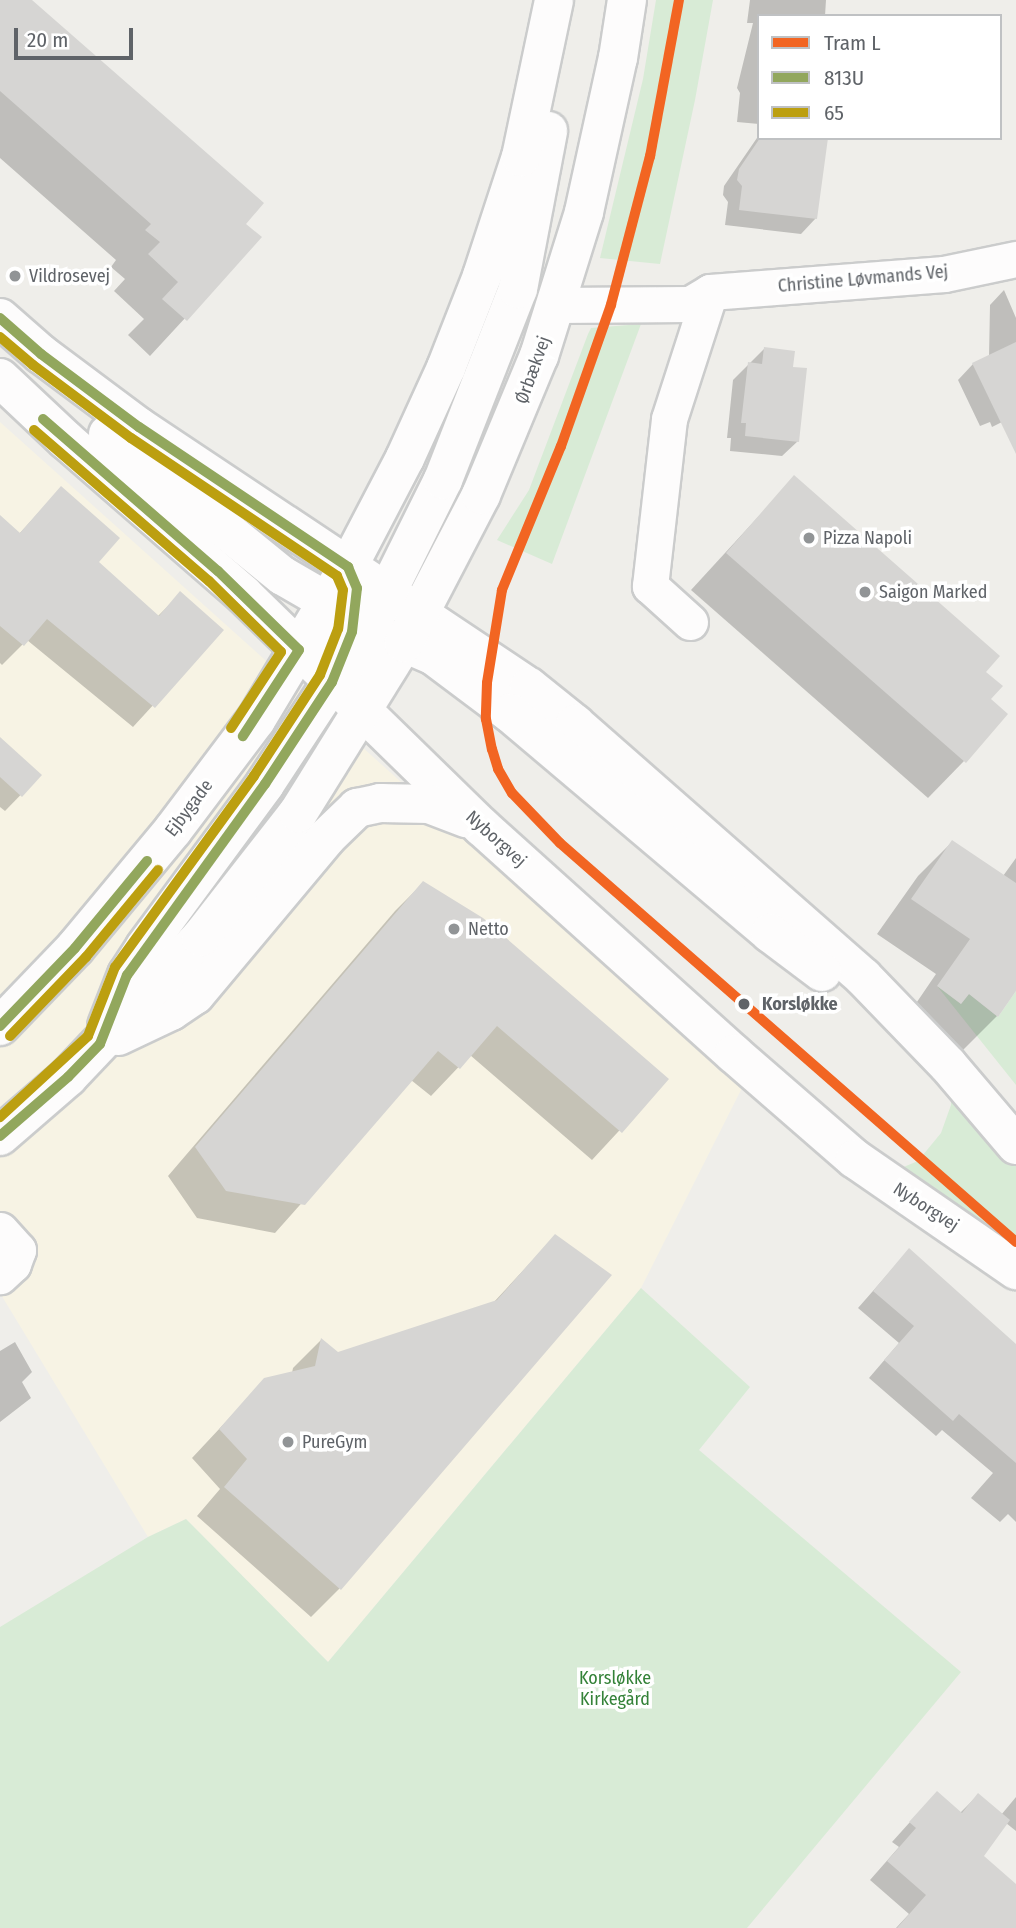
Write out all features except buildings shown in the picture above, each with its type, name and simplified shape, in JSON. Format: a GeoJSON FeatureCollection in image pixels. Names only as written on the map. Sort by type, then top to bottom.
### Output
{"type":"FeatureCollection","features":[{"type":"Feature","properties":{"kind":"main road"},"geometry":{"type":"LineString","coordinates":[[0,318],[139,427],[348,567],[405,458],[441,380],[482,275],[521,157],[554,0]]}},
{"type":"Feature","properties":{"kind":"main road"},"geometry":{"type":"LineString","coordinates":[[100,1044],[127,975],[265,784],[332,682],[360,615],[443,480],[518,289],[545,162],[563,0]]}},
{"type":"Feature","properties":{"kind":"main road","name":"Ørbækvej"},"geometry":{"type":"LineString","coordinates":[[362,712],[412,629],[481,495],[513,422],[556,305],[601,140],[626,0]]}},
{"type":"Feature","properties":{"kind":"main road"},"geometry":{"type":"LineString","coordinates":[[0,353],[188,497],[263,561],[360,615],[412,629],[434,656],[464,676],[770,933],[948,1065],[1016,1144]]}},
{"type":"Feature","properties":{"kind":"main road","name":"Nyborgvej"},"geometry":{"type":"LineString","coordinates":[[0,378],[66,440],[218,571],[482,827],[734,1054],[855,1158],[1016,1270]]}},
{"type":"Feature","properties":{"kind":"main road","name":"Ejbygade"},"geometry":{"type":"LineString","coordinates":[[0,1027],[75,948],[173,831],[256,720],[299,650],[360,615],[348,567]]}},
{"type":"Feature","properties":{"kind":"main road"},"geometry":{"type":"LineString","coordinates":[[0,1136],[68,1077],[209,927],[298,813],[362,712],[359,672],[360,615]]}},
{"type":"Feature","properties":{"kind":"main road"},"geometry":{"type":"LineString","coordinates":[[100,1044],[161,1017],[195,995],[327,837],[358,808],[380,803],[429,804],[456,813],[482,827]]}},
{"type":"Feature","properties":{"kind":"street","name":"Christine Løvmands Vej"},"geometry":{"type":"LineString","coordinates":[[556,305],[690,304],[710,292],[944,274],[1016,259]]}},
{"type":"Feature","properties":{"kind":"street"},"geometry":{"type":"LineString","coordinates":[[690,622],[650,586],[669,419],[710,292]]}},
{"type":"Feature","properties":{"kind":"street"},"geometry":{"type":"LineString","coordinates":[[0,1230],[18,1250],[13,1264],[0,1276]]}},
{"type":"Feature","properties":{"kind":"shaded area"},"geometry":{"type":"Polygon","coordinates":[[[0,422],[742,1088],[641,1288],[328,1662],[186,1519],[148,1537],[0,1293],[0,422]]]}},
{"type":"Feature","properties":{"kind":"green space"},"geometry":{"type":"Polygon","coordinates":[[[656,0],[713,0],[660,264],[600,258],[643,79],[656,0]]]}},
{"type":"Feature","properties":{"kind":"green space"},"geometry":{"type":"Polygon","coordinates":[[[641,324],[552,564],[497,540],[529,490],[591,328],[641,324]]]}},
{"type":"Feature","properties":{"kind":"green space"},"geometry":{"type":"Polygon","coordinates":[[[937,986],[961,1004],[969,994],[998,1017],[1016,991],[1016,1085],[937,986]]]}},
{"type":"Feature","properties":{"kind":"green space"},"geometry":{"type":"Polygon","coordinates":[[[951,1088],[1016,1163],[1016,1255],[894,1171],[918,1161],[941,1133],[951,1105],[951,1088]]]}},
{"type":"Feature","properties":{"kind":"green space","name":"Korsløkke Kirkegård"},"geometry":{"type":"Polygon","coordinates":[[[641,1288],[750,1387],[699,1450],[961,1672],[747,1928],[0,1928],[0,1627],[148,1537],[186,1519],[328,1662],[641,1288]]]}},
{"type":"Feature","properties":{"kind":"tram line","name":"L"},"geometry":{"type":"LineString","coordinates":[[679,0],[650,156],[611,305],[561,446],[502,590],[487,683],[486,719],[492,749],[498,769],[512,793],[560,843],[1016,1242]]}},
{"type":"Feature","properties":{"kind":"transit line","name":"813U"},"geometry":{"type":"LineString","coordinates":[[0,318],[41,354],[139,427],[348,567],[357,588],[352,632],[332,682],[265,784],[127,975],[100,1044],[68,1077],[0,1136]]}},
{"type":"Feature","properties":{"kind":"transit line","name":"65"},"geometry":{"type":"LineString","coordinates":[[0,337],[131,438],[337,576],[343,590],[338,629],[320,675],[254,776],[115,967],[88,1036],[0,1117]]}},
{"type":"Feature","properties":{"kind":"transit line","name":"813U"},"geometry":{"type":"LineString","coordinates":[[43,419],[218,571],[299,650],[243,736]]}},
{"type":"Feature","properties":{"kind":"transit line","name":"65"},"geometry":{"type":"LineString","coordinates":[[34,430],[209,581],[281,652],[231,728]]}},
{"type":"Feature","properties":{"kind":"transit line","name":"813U"},"geometry":{"type":"LineString","coordinates":[[0,1026],[75,948],[147,861]]}},
{"type":"Feature","properties":{"kind":"transit line","name":"65"},"geometry":{"type":"LineString","coordinates":[[10,1036],[86,957],[158,870]]}},
{"type":"Feature","properties":{"kind":"place","name":"Vildrosevej"},"geometry":{"type":"Point","coordinates":[15,276]}},
{"type":"Feature","properties":{"kind":"place","name":"Pizza Napoli"},"geometry":{"type":"Point","coordinates":[809,538]}},
{"type":"Feature","properties":{"kind":"place","name":"Saigon Marked"},"geometry":{"type":"Point","coordinates":[865,592]}},
{"type":"Feature","properties":{"kind":"place","name":"Netto"},"geometry":{"type":"Point","coordinates":[454,929]}},
{"type":"Feature","properties":{"kind":"place","name":"Korsløkke"},"geometry":{"type":"Point","coordinates":[744,1004]}},
{"type":"Feature","properties":{"kind":"place","name":"PureGym"},"geometry":{"type":"Point","coordinates":[288,1442]}}]}
